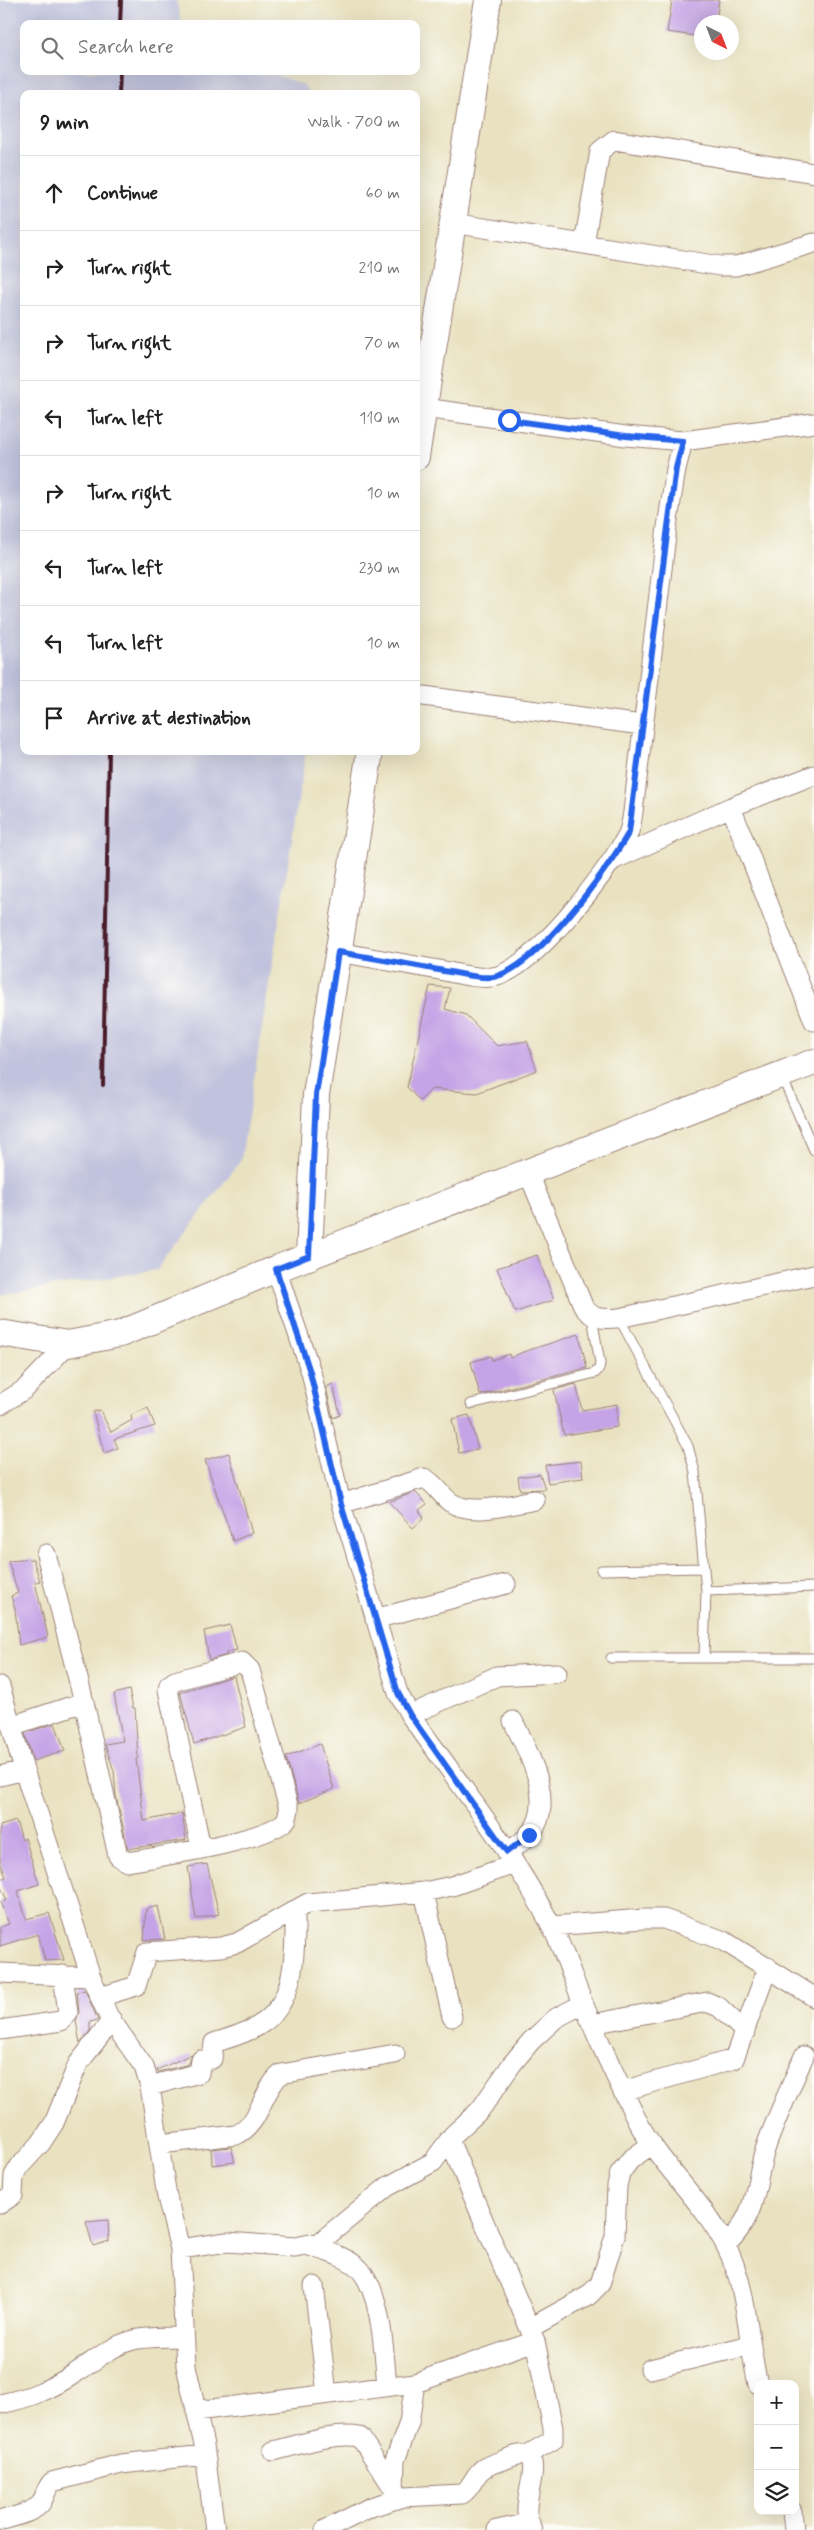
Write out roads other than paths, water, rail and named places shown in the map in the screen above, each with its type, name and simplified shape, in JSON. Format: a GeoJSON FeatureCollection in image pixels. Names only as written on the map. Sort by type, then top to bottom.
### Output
{"type":"FeatureCollection","features":[{"type":"Feature","properties":{"kind":"street"},"geometry":{"type":"LineString","coordinates":[[420,432],[488,0]]}},
{"type":"Feature","properties":{"kind":"street"},"geometry":{"type":"LineString","coordinates":[[584,244],[600,151],[614,140],[814,173]]}},
{"type":"Feature","properties":{"kind":"street"},"geometry":{"type":"LineString","coordinates":[[453,223],[720,266],[736,266],[814,243]]}},
{"type":"Feature","properties":{"kind":"street"},"geometry":{"type":"LineString","coordinates":[[424,408],[626,436],[683,441],[814,423]]}},
{"type":"Feature","properties":{"kind":"street"},"geometry":{"type":"LineString","coordinates":[[338,952],[468,975],[492,977],[512,970],[532,956],[613,860],[631,825],[669,517],[683,441]]}},
{"type":"Feature","properties":{"kind":"street"},"geometry":{"type":"LineString","coordinates":[[420,696],[642,724]]}},
{"type":"Feature","properties":{"kind":"street"},"geometry":{"type":"LineString","coordinates":[[309,1256],[316,1095],[369,755]]}},
{"type":"Feature","properties":{"kind":"street"},"geometry":{"type":"LineString","coordinates":[[613,860],[731,807],[814,775]]}},
{"type":"Feature","properties":{"kind":"street"},"geometry":{"type":"LineString","coordinates":[[731,807],[814,1021]]}},
{"type":"Feature","properties":{"kind":"street"},"geometry":{"type":"LineString","coordinates":[[0,1333],[68,1344],[120,1334],[309,1256],[814,1062]]}},
{"type":"Feature","properties":{"kind":"street"},"geometry":{"type":"LineString","coordinates":[[528,1172],[584,1308],[592,1317],[601,1320],[618,1318],[814,1275]]}},
{"type":"Feature","properties":{"kind":"street"},"geometry":{"type":"LineString","coordinates":[[276,1269],[310,1372],[341,1504],[398,1693],[410,1715],[511,1858],[552,1926],[583,2004],[637,2120],[652,2144],[726,2245],[736,2270],[757,2380]]}},
{"type":"Feature","properties":{"kind":"street"},"geometry":{"type":"LineString","coordinates":[[0,1405],[25,1389],[68,1344]]}},
{"type":"Feature","properties":{"kind":"street"},"geometry":{"type":"LineString","coordinates":[[341,1504],[424,1478],[430,1480],[447,1500],[465,1508],[478,1509],[535,1500]]}},
{"type":"Feature","properties":{"kind":"street"},"geometry":{"type":"LineString","coordinates":[[46,1554],[84,1702],[118,1856],[122,1861],[127,1862],[201,1848],[253,1836],[281,1824],[288,1816],[289,1809],[250,1670],[242,1662],[175,1681],[169,1685],[168,1690],[201,1848]]}},
{"type":"Feature","properties":{"kind":"street"},"geometry":{"type":"LineString","coordinates":[[375,1619],[506,1584]]}},
{"type":"Feature","properties":{"kind":"street"},"geometry":{"type":"LineString","coordinates":[[410,1715],[497,1676],[557,1673]]}},
{"type":"Feature","properties":{"kind":"street"},"geometry":{"type":"LineString","coordinates":[[0,1686],[24,1770],[91,1976],[112,2020],[144,2067],[150,2086],[167,2197],[180,2249],[186,2366],[205,2455],[215,2530]]}},
{"type":"Feature","properties":{"kind":"street"},"geometry":{"type":"LineString","coordinates":[[12,1726],[84,1702]]}},
{"type":"Feature","properties":{"kind":"street"},"geometry":{"type":"LineString","coordinates":[[100,1997],[136,1986],[147,1952],[222,1947],[250,1938],[295,1910],[322,1900],[424,1892],[452,1886],[511,1858],[535,1826],[538,1818],[540,1798],[536,1768],[513,1721]]}},
{"type":"Feature","properties":{"kind":"street"},"geometry":{"type":"LineString","coordinates":[[0,1776],[24,1770]]}},
{"type":"Feature","properties":{"kind":"street"},"geometry":{"type":"LineString","coordinates":[[424,1892],[452,2017]]}},
{"type":"Feature","properties":{"kind":"street"},"geometry":{"type":"LineString","coordinates":[[150,2086],[199,2073],[201,2060],[212,2059],[214,2043],[261,2024],[272,2014],[289,1984],[295,1961],[295,1910]]}},
{"type":"Feature","properties":{"kind":"street"},"geometry":{"type":"LineString","coordinates":[[552,1926],[664,1919],[724,1941],[814,1997]]}},
{"type":"Feature","properties":{"kind":"street"},"geometry":{"type":"LineString","coordinates":[[623,2091],[669,2077],[728,2063],[737,2054],[768,1967]]}},
{"type":"Feature","properties":{"kind":"street"},"geometry":{"type":"LineString","coordinates":[[0,1973],[91,1976]]}},
{"type":"Feature","properties":{"kind":"street"},"geometry":{"type":"LineString","coordinates":[[0,2030],[61,2021],[68,2012],[63,1976]]}},
{"type":"Feature","properties":{"kind":"street"},"geometry":{"type":"LineString","coordinates":[[592,2024],[707,2002],[719,2007],[745,2032]]}},
{"type":"Feature","properties":{"kind":"street"},"geometry":{"type":"LineString","coordinates":[[180,2249],[226,2242],[294,2247],[309,2246],[320,2242],[387,2187],[433,2162],[448,2140],[480,2110],[512,2064],[531,2041],[556,2018],[583,2004]]}},
{"type":"Feature","properties":{"kind":"street"},"geometry":{"type":"LineString","coordinates":[[0,2204],[13,2195],[14,2176],[20,2166],[41,2143],[54,2123],[78,2064],[112,2020]]}},
{"type":"Feature","properties":{"kind":"street"},"geometry":{"type":"LineString","coordinates":[[160,2144],[236,2135],[246,2131],[252,2124],[274,2080],[281,2074],[395,2054]]}},
{"type":"Feature","properties":{"kind":"street"},"geometry":{"type":"LineString","coordinates":[[726,2245],[740,2231],[750,2213],[768,2141],[804,2056]]}},
{"type":"Feature","properties":{"kind":"street"},"geometry":{"type":"LineString","coordinates":[[326,2530],[394,2494],[446,2496],[462,2494],[468,2490],[483,2469],[518,2454],[527,2455],[553,2440],[553,2428],[533,2335],[448,2140]]}},
{"type":"Feature","properties":{"kind":"street"},"geometry":{"type":"LineString","coordinates":[[196,2411],[415,2383],[533,2335],[588,2296],[600,2284],[615,2236],[617,2186],[620,2173],[630,2160],[652,2144]]}},
{"type":"Feature","properties":{"kind":"street"},"geometry":{"type":"LineString","coordinates":[[309,2246],[354,2264],[364,2275],[379,2313],[387,2386]]}},
{"type":"Feature","properties":{"kind":"street"},"geometry":{"type":"LineString","coordinates":[[314,2286],[327,2394]]}},
{"type":"Feature","properties":{"kind":"street"},"geometry":{"type":"LineString","coordinates":[[0,2404],[31,2398],[110,2349],[129,2342],[143,2338],[184,2337]]}},
{"type":"Feature","properties":{"kind":"street"},"geometry":{"type":"LineString","coordinates":[[650,2368],[751,2345]]}},
{"type":"Feature","properties":{"kind":"street"},"geometry":{"type":"LineString","coordinates":[[394,2494],[395,2460],[409,2423],[415,2383]]}},
{"type":"Feature","properties":{"kind":"street"},"geometry":{"type":"LineString","coordinates":[[273,2451],[336,2438],[360,2437],[394,2494]]}},
{"type":"Feature","properties":{"kind":"street"},"geometry":{"type":"LineString","coordinates":[[0,2521],[38,2507],[43,2501],[46,2488],[52,2482],[121,2464],[205,2455]]}},
{"type":"Feature","properties":{"kind":"street"},"geometry":{"type":"LineString","coordinates":[[497,2530],[531,2526],[526,2511],[533,2469],[531,2460],[527,2455]]}},
{"type":"Feature","properties":{"kind":"street"},"geometry":{"type":"LineString","coordinates":[[792,2515],[794,2530]]}},
{"type":"Feature","properties":{"kind":"lane"},"geometry":{"type":"LineString","coordinates":[[781,1075],[814,1150]]}},
{"type":"Feature","properties":{"kind":"lane"},"geometry":{"type":"LineString","coordinates":[[471,1404],[595,1373],[599,1369],[600,1363],[592,1317]]}},
{"type":"Feature","properties":{"kind":"lane"},"geometry":{"type":"LineString","coordinates":[[618,1318],[688,1446],[696,1472],[706,1591],[704,1658]]}},
{"type":"Feature","properties":{"kind":"lane"},"geometry":{"type":"LineString","coordinates":[[601,1570],[704,1568]]}},
{"type":"Feature","properties":{"kind":"lane"},"geometry":{"type":"LineString","coordinates":[[706,1591],[814,1587]]}},
{"type":"Feature","properties":{"kind":"lane"},"geometry":{"type":"LineString","coordinates":[[611,1658],[814,1658]]}},
{"type":"Feature","properties":{"kind":"railway"},"geometry":{"type":"LineString","coordinates":[[120,20],[121,0]]}},
{"type":"Feature","properties":{"kind":"railway"},"geometry":{"type":"LineString","coordinates":[[119,90],[120,75]]}},
{"type":"Feature","properties":{"kind":"railway"},"geometry":{"type":"LineString","coordinates":[[103,1085],[109,755]]}}]}
